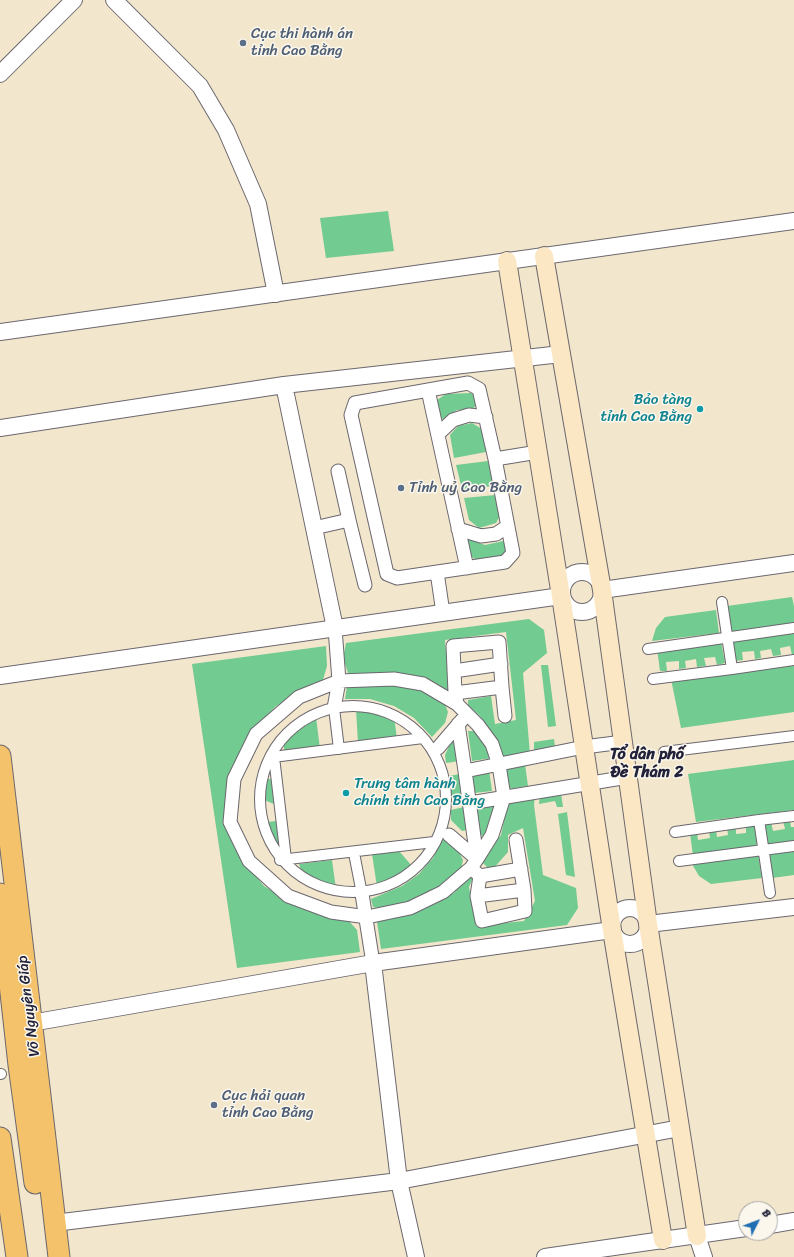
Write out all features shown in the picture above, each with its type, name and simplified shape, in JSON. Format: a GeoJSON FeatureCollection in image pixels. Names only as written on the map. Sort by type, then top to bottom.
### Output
{"type":"FeatureCollection","features":[{"type":"Feature","properties":{"kind":"highway","name":"Võ Nguyên Giáp"},"geometry":{"type":"LineString","coordinates":[[0,756],[18,984],[15,1026],[46,1257]]}},
{"type":"Feature","properties":{"kind":"highway","name":"Võ Nguyên Giáp"},"geometry":{"type":"LineString","coordinates":[[0,894],[18,984]]}},
{"type":"Feature","properties":{"kind":"highway","name":"Võ Nguyên Giáp"},"geometry":{"type":"LineString","coordinates":[[21,1072],[54,1223],[59,1257]]}},
{"type":"Feature","properties":{"kind":"highway"},"geometry":{"type":"LineString","coordinates":[[0,1138],[17,1257]]}},
{"type":"Feature","properties":{"kind":"main road"},"geometry":{"type":"LineString","coordinates":[[544,256],[602,590],[648,924],[697,1236]]}},
{"type":"Feature","properties":{"kind":"main road"},"geometry":{"type":"LineString","coordinates":[[507,261],[562,596],[612,930],[663,1240]]}},
{"type":"Feature","properties":{"kind":"street"},"geometry":{"type":"LineString","coordinates":[[0,74],[74,0]]}},
{"type":"Feature","properties":{"kind":"street"},"geometry":{"type":"LineString","coordinates":[[114,0],[200,86],[226,130],[258,204],[276,294]]}},
{"type":"Feature","properties":{"kind":"street"},"geometry":{"type":"LineString","coordinates":[[0,332],[794,221]]}},
{"type":"Feature","properties":{"kind":"street"},"geometry":{"type":"LineString","coordinates":[[0,428],[284,385],[561,354]]}},
{"type":"Feature","properties":{"kind":"street"},"geometry":{"type":"LineString","coordinates":[[468,383],[479,389],[486,417],[513,553],[505,562],[397,578],[387,574],[351,415],[355,403],[468,383]]}},
{"type":"Feature","properties":{"kind":"street"},"geometry":{"type":"LineString","coordinates":[[284,385],[335,628],[339,681],[334,708],[339,749]]}},
{"type":"Feature","properties":{"kind":"street"},"geometry":{"type":"LineString","coordinates":[[428,390],[467,568]]}},
{"type":"Feature","properties":{"kind":"street"},"geometry":{"type":"LineString","coordinates":[[438,434],[453,420],[468,415],[486,417]]}},
{"type":"Feature","properties":{"kind":"street"},"geometry":{"type":"LineString","coordinates":[[495,459],[538,452]]}},
{"type":"Feature","properties":{"kind":"street"},"geometry":{"type":"LineString","coordinates":[[338,471],[365,585]]}},
{"type":"Feature","properties":{"kind":"street"},"geometry":{"type":"LineString","coordinates":[[314,528],[349,520]]}},
{"type":"Feature","properties":{"kind":"street"},"geometry":{"type":"LineString","coordinates":[[458,529],[481,536],[496,534],[508,526]]}},
{"type":"Feature","properties":{"kind":"street"},"geometry":{"type":"LineString","coordinates":[[602,590],[794,563]]}},
{"type":"Feature","properties":{"kind":"street"},"geometry":{"type":"LineString","coordinates":[[578,571],[591,574],[600,584],[602,590],[599,603],[588,611],[581,612],[574,611],[568,607],[564,602],[561,589],[567,577],[578,571]]}},
{"type":"Feature","properties":{"kind":"street"},"geometry":{"type":"LineString","coordinates":[[437,572],[443,612]]}},
{"type":"Feature","properties":{"kind":"street"},"geometry":{"type":"LineString","coordinates":[[0,676],[562,596]]}},
{"type":"Feature","properties":{"kind":"street"},"geometry":{"type":"LineString","coordinates":[[722,602],[732,669]]}},
{"type":"Feature","properties":{"kind":"street"},"geometry":{"type":"LineString","coordinates":[[648,649],[794,628]]}},
{"type":"Feature","properties":{"kind":"street"},"geometry":{"type":"LineString","coordinates":[[456,698],[453,646],[499,642],[506,716]]}},
{"type":"Feature","properties":{"kind":"street"},"geometry":{"type":"LineString","coordinates":[[653,679],[794,660]]}},
{"type":"Feature","properties":{"kind":"street"},"geometry":{"type":"LineString","coordinates":[[454,671],[501,664]]}},
{"type":"Feature","properties":{"kind":"street"},"geometry":{"type":"LineString","coordinates":[[394,679],[423,684],[456,698],[492,744],[499,765],[504,797],[492,834],[476,867],[444,892],[410,908],[366,917],[331,912],[288,896],[249,861],[230,822],[234,780],[256,734],[299,697],[339,681],[394,679]]}},
{"type":"Feature","properties":{"kind":"street"},"geometry":{"type":"LineString","coordinates":[[456,698],[502,686]]}},
{"type":"Feature","properties":{"kind":"street"},"geometry":{"type":"LineString","coordinates":[[445,831],[434,842],[431,849],[402,880],[385,890],[362,894],[337,891],[311,883],[293,871],[283,860],[269,835],[262,814],[262,782],[273,757],[286,735],[303,721],[322,711],[334,708],[349,706],[376,706],[401,716],[435,749],[445,785],[445,831],[476,867],[521,869]]}},
{"type":"Feature","properties":{"kind":"street"},"geometry":{"type":"LineString","coordinates":[[435,749],[468,714]]}},
{"type":"Feature","properties":{"kind":"street"},"geometry":{"type":"LineString","coordinates":[[458,724],[470,803],[477,896],[482,921],[525,910],[524,890],[516,840]]}},
{"type":"Feature","properties":{"kind":"street"},"geometry":{"type":"LineString","coordinates":[[664,752],[794,736]]}},
{"type":"Feature","properties":{"kind":"street"},"geometry":{"type":"LineString","coordinates":[[273,757],[423,738]]}},
{"type":"Feature","properties":{"kind":"street"},"geometry":{"type":"LineString","coordinates":[[465,771],[584,747],[622,742]]}},
{"type":"Feature","properties":{"kind":"street"},"geometry":{"type":"LineString","coordinates":[[273,757],[280,810],[283,860]]}},
{"type":"Feature","properties":{"kind":"street"},"geometry":{"type":"LineString","coordinates":[[470,803],[628,777]]}},
{"type":"Feature","properties":{"kind":"street"},"geometry":{"type":"LineString","coordinates":[[262,814],[280,810]]}},
{"type":"Feature","properties":{"kind":"street"},"geometry":{"type":"LineString","coordinates":[[675,832],[794,816]]}},
{"type":"Feature","properties":{"kind":"street"},"geometry":{"type":"LineString","coordinates":[[759,820],[770,893]]}},
{"type":"Feature","properties":{"kind":"street"},"geometry":{"type":"LineString","coordinates":[[283,860],[354,853],[434,842]]}},
{"type":"Feature","properties":{"kind":"street"},"geometry":{"type":"LineString","coordinates":[[679,861],[794,846]]}},
{"type":"Feature","properties":{"kind":"street"},"geometry":{"type":"LineString","coordinates":[[354,853],[373,964],[399,1181],[416,1257]]}},
{"type":"Feature","properties":{"kind":"street"},"geometry":{"type":"LineString","coordinates":[[477,896],[524,890]]}},
{"type":"Feature","properties":{"kind":"street"},"geometry":{"type":"LineString","coordinates":[[626,908],[632,908],[642,913],[648,924],[645,935],[636,943],[624,943],[615,936],[612,930],[612,924],[616,914],[626,908]]}},
{"type":"Feature","properties":{"kind":"street"},"geometry":{"type":"LineString","coordinates":[[648,924],[794,908]]}},
{"type":"Feature","properties":{"kind":"street"},"geometry":{"type":"LineString","coordinates":[[15,1026],[373,964],[612,930]]}},
{"type":"Feature","properties":{"kind":"street"},"geometry":{"type":"LineString","coordinates":[[54,1223],[399,1181],[680,1128]]}},
{"type":"Feature","properties":{"kind":"street"},"geometry":{"type":"LineString","coordinates":[[778,1224],[794,1222]]}},
{"type":"Feature","properties":{"kind":"street"},"geometry":{"type":"LineString","coordinates":[[545,1257],[738,1229]]}},
{"type":"Feature","properties":{"kind":"street"},"geometry":{"type":"LineString","coordinates":[[697,1236],[704,1257]]}},
{"type":"Feature","properties":{"kind":"green space"},"geometry":{"type":"Polygon","coordinates":[[[388,211],[394,251],[326,258],[320,218],[388,211]]]}},
{"type":"Feature","properties":{"kind":"green space"},"geometry":{"type":"Polygon","coordinates":[[[471,393],[477,398],[477,404],[473,409],[457,410],[443,419],[438,416],[437,400],[446,394],[471,393]]]}},
{"type":"Feature","properties":{"kind":"green space"},"geometry":{"type":"Polygon","coordinates":[[[472,423],[482,429],[486,452],[454,458],[450,435],[458,426],[472,423]]]}},
{"type":"Feature","properties":{"kind":"green space"},"geometry":{"type":"Polygon","coordinates":[[[488,461],[494,486],[462,489],[456,465],[488,461]]]}},
{"type":"Feature","properties":{"kind":"green space"},"geometry":{"type":"Polygon","coordinates":[[[496,495],[500,516],[496,523],[479,528],[469,520],[464,498],[496,495]]]}},
{"type":"Feature","properties":{"kind":"green space"},"geometry":{"type":"Polygon","coordinates":[[[467,540],[485,545],[502,541],[507,544],[506,553],[500,558],[477,561],[471,556],[467,540]]]}},
{"type":"Feature","properties":{"kind":"green space"},"geometry":{"type":"Polygon","coordinates":[[[792,597],[794,606],[794,623],[731,632],[727,606],[792,597]]]}},
{"type":"Feature","properties":{"kind":"green space"},"geometry":{"type":"Polygon","coordinates":[[[716,610],[719,633],[652,641],[656,628],[665,617],[716,610]]]}},
{"type":"Feature","properties":{"kind":"green space"},"geometry":{"type":"Polygon","coordinates":[[[529,619],[544,630],[547,653],[523,673],[530,754],[503,756],[495,738],[480,716],[468,705],[468,700],[491,696],[495,724],[516,720],[506,632],[445,640],[449,692],[416,678],[348,673],[343,658],[346,643],[529,619]]]}},
{"type":"Feature","properties":{"kind":"green space"},"geometry":{"type":"Polygon","coordinates":[[[794,631],[794,654],[792,655],[790,646],[780,648],[781,655],[773,656],[771,649],[760,651],[761,658],[755,659],[754,651],[742,652],[743,660],[735,661],[732,639],[794,631]]]}},
{"type":"Feature","properties":{"kind":"green space"},"geometry":{"type":"Polygon","coordinates":[[[721,641],[725,663],[717,665],[715,657],[704,658],[706,666],[697,667],[696,659],[685,661],[686,668],[679,669],[679,661],[666,662],[667,671],[660,671],[657,649],[721,641]]]}},
{"type":"Feature","properties":{"kind":"green space"},"geometry":{"type":"Polygon","coordinates":[[[326,646],[327,666],[323,680],[276,706],[246,738],[232,772],[225,803],[228,830],[243,860],[264,886],[284,898],[348,920],[357,930],[360,952],[237,968],[192,664],[326,646]]]}},
{"type":"Feature","properties":{"kind":"green space"},"geometry":{"type":"Polygon","coordinates":[[[794,662],[794,712],[681,728],[671,679],[794,662]]]}},
{"type":"Feature","properties":{"kind":"green space"},"geometry":{"type":"Polygon","coordinates":[[[541,665],[548,665],[556,726],[548,727],[541,665]]]}},
{"type":"Feature","properties":{"kind":"green space"},"geometry":{"type":"Polygon","coordinates":[[[395,685],[422,691],[444,702],[448,712],[445,723],[432,737],[414,718],[394,706],[370,699],[345,699],[347,686],[395,685]]]}},
{"type":"Feature","properties":{"kind":"green space"},"geometry":{"type":"Polygon","coordinates":[[[356,709],[376,710],[394,717],[397,738],[358,743],[356,709]]]}},
{"type":"Feature","properties":{"kind":"green space"},"geometry":{"type":"Polygon","coordinates":[[[316,717],[320,749],[284,752],[284,743],[300,727],[316,717]]]}},
{"type":"Feature","properties":{"kind":"green space"},"geometry":{"type":"Polygon","coordinates":[[[468,731],[474,731],[486,743],[492,758],[472,761],[468,731]]]}},
{"type":"Feature","properties":{"kind":"green space"},"geometry":{"type":"Polygon","coordinates":[[[554,739],[555,747],[534,752],[534,742],[554,739]]]}},
{"type":"Feature","properties":{"kind":"green space"},"geometry":{"type":"Polygon","coordinates":[[[452,740],[458,741],[460,761],[446,763],[445,755],[452,740]]]}},
{"type":"Feature","properties":{"kind":"green space"},"geometry":{"type":"Polygon","coordinates":[[[794,760],[794,810],[696,822],[688,774],[794,760]]]}},
{"type":"Feature","properties":{"kind":"green space"},"geometry":{"type":"Polygon","coordinates":[[[525,764],[528,786],[508,789],[505,768],[525,764]]]}},
{"type":"Feature","properties":{"kind":"green space"},"geometry":{"type":"Polygon","coordinates":[[[489,770],[492,791],[474,793],[472,773],[489,770]]]}},
{"type":"Feature","properties":{"kind":"green space"},"geometry":{"type":"Polygon","coordinates":[[[460,774],[463,796],[450,797],[448,776],[460,774]]]}},
{"type":"Feature","properties":{"kind":"green space"},"geometry":{"type":"Polygon","coordinates":[[[266,779],[271,779],[274,804],[264,800],[266,779]]]}},
{"type":"Feature","properties":{"kind":"green space"},"geometry":{"type":"Polygon","coordinates":[[[561,793],[563,807],[557,807],[555,801],[539,804],[540,794],[561,793]]]}},
{"type":"Feature","properties":{"kind":"green space"},"geometry":{"type":"Polygon","coordinates":[[[535,796],[534,805],[543,875],[576,888],[578,908],[567,925],[381,949],[377,922],[407,913],[454,893],[468,875],[473,878],[469,887],[476,926],[524,921],[535,901],[523,828],[508,835],[508,852],[492,870],[482,862],[501,835],[508,801],[535,796]]]}},
{"type":"Feature","properties":{"kind":"green space"},"geometry":{"type":"Polygon","coordinates":[[[497,805],[487,835],[480,836],[475,808],[497,805]]]}},
{"type":"Feature","properties":{"kind":"green space"},"geometry":{"type":"Polygon","coordinates":[[[464,807],[468,830],[462,831],[451,820],[451,810],[464,807]]]}},
{"type":"Feature","properties":{"kind":"green space"},"geometry":{"type":"Polygon","coordinates":[[[567,812],[575,877],[566,875],[558,814],[567,812]]]}},
{"type":"Feature","properties":{"kind":"green space"},"geometry":{"type":"Polygon","coordinates":[[[790,820],[791,827],[794,827],[794,842],[767,846],[764,824],[771,822],[773,831],[785,829],[783,821],[790,820]]]}},
{"type":"Feature","properties":{"kind":"green space"},"geometry":{"type":"Polygon","coordinates":[[[276,821],[279,846],[273,841],[267,822],[276,821]]]}},
{"type":"Feature","properties":{"kind":"green space"},"geometry":{"type":"Polygon","coordinates":[[[755,824],[757,847],[693,856],[690,833],[697,832],[698,840],[710,838],[709,831],[716,830],[717,837],[728,835],[727,828],[736,827],[736,834],[746,833],[746,825],[755,824]]]}},
{"type":"Feature","properties":{"kind":"green space"},"geometry":{"type":"Polygon","coordinates":[[[442,839],[456,846],[463,860],[460,874],[435,890],[409,901],[379,908],[373,907],[371,899],[402,886],[419,874],[433,858],[442,839]]]}},
{"type":"Feature","properties":{"kind":"green space"},"geometry":{"type":"Polygon","coordinates":[[[794,850],[794,875],[772,878],[768,853],[794,850]]]}},
{"type":"Feature","properties":{"kind":"green space"},"geometry":{"type":"Polygon","coordinates":[[[399,851],[412,866],[395,881],[377,887],[372,854],[399,851]]]}},
{"type":"Feature","properties":{"kind":"green space"},"geometry":{"type":"Polygon","coordinates":[[[758,854],[762,878],[711,884],[699,876],[692,864],[758,854]]]}},
{"type":"Feature","properties":{"kind":"green space"},"geometry":{"type":"Polygon","coordinates":[[[332,860],[336,889],[320,883],[302,873],[299,864],[332,860]]]}},
{"type":"Feature","properties":{"kind":"place","name":"Cục thi hành án tỉnh Cao Bằng"},"geometry":{"type":"Point","coordinates":[243,43]}},
{"type":"Feature","properties":{"kind":"place","name":"Bảo tàng tỉnh Cao Bằng"},"geometry":{"type":"Point","coordinates":[700,409]}},
{"type":"Feature","properties":{"kind":"place","name":"Tỉnh uỷ Cao Bằng"},"geometry":{"type":"Point","coordinates":[401,488]}},
{"type":"Feature","properties":{"kind":"place","name":"Trung tâm hành chính tỉnh Cao Bằng"},"geometry":{"type":"Point","coordinates":[346,793]}},
{"type":"Feature","properties":{"kind":"place","name":"Cục hải quan tỉnh Cao Bằng"},"geometry":{"type":"Point","coordinates":[214,1105]}},
{"type":"Feature","properties":{"kind":"district","name":"Tổ dân phố Đề Thám 2"},"geometry":{"type":"Point","coordinates":[647,764]}}]}
